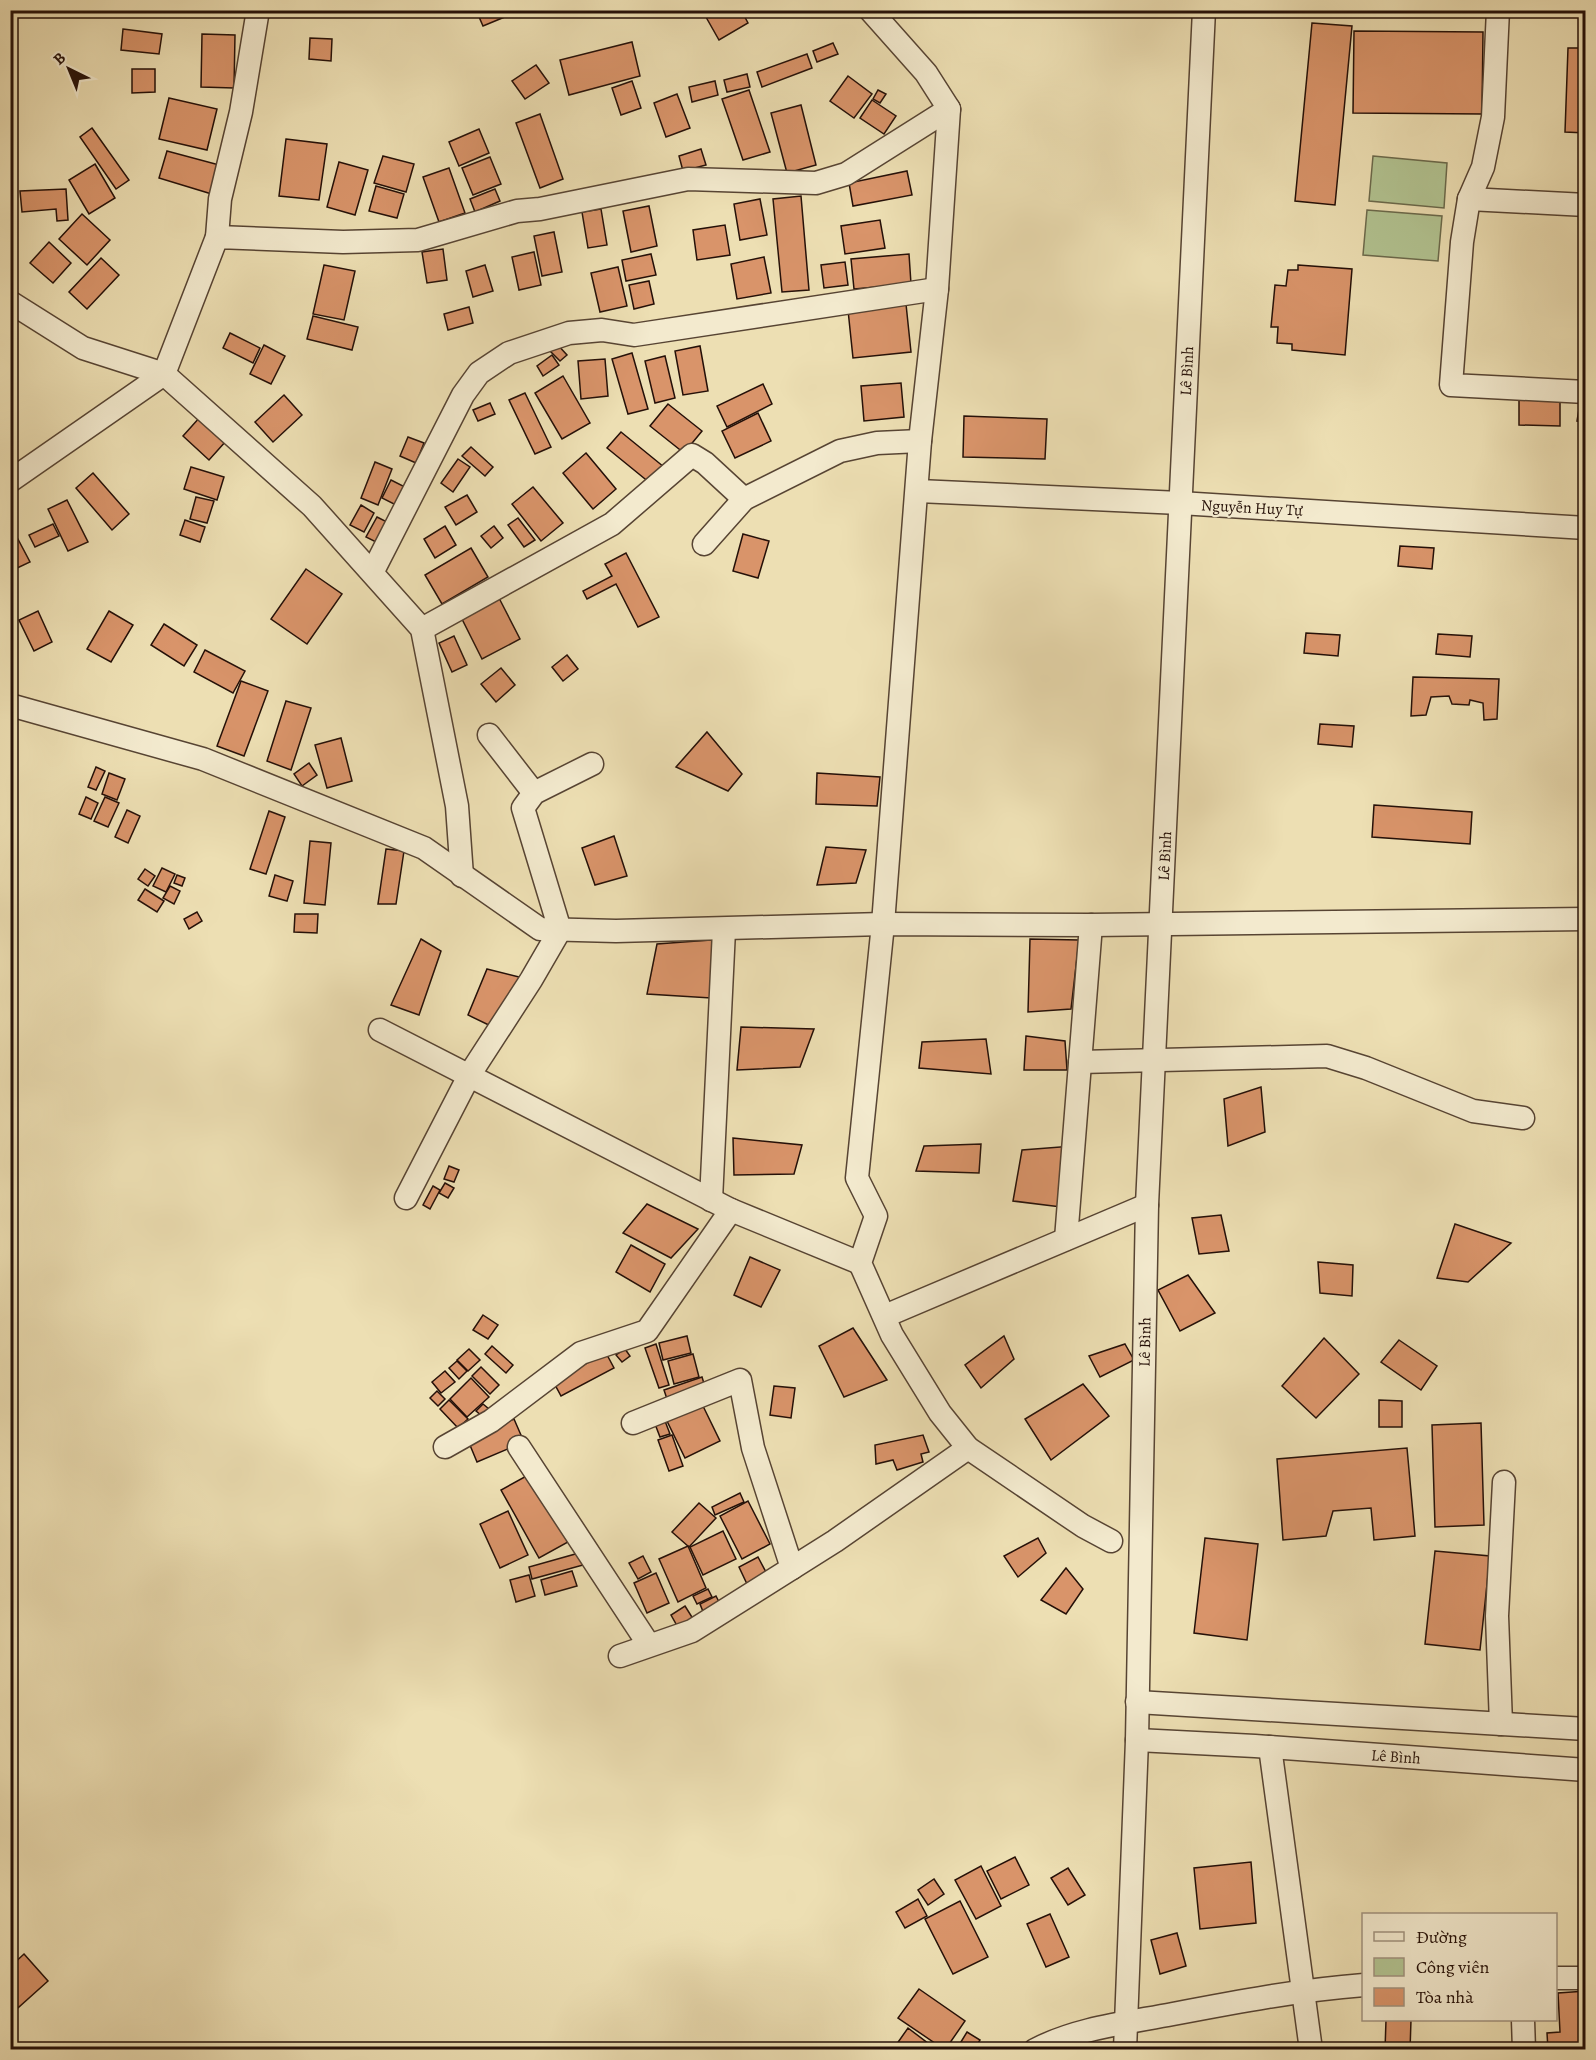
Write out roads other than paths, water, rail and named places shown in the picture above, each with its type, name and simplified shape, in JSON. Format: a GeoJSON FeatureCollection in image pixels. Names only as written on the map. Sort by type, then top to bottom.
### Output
{"type":"FeatureCollection","features":[{"type":"Feature","properties":{"kind":"street"},"geometry":{"type":"LineString","coordinates":[[10,481],[164,374],[217,237],[220,199],[241,112],[258,10]]}},
{"type":"Feature","properties":{"kind":"street"},"geometry":{"type":"LineString","coordinates":[[860,1263],[876,1216],[857,1178],[883,924],[918,491],[920,441],[937,289],[949,108],[927,73],[870,10]]}},
{"type":"Feature","properties":{"kind":"street","name":"Lê Bình"},"geometry":{"type":"LineString","coordinates":[[1204,10],[1147,1206],[1137,1740],[1270,1747],[1586,1770]]}},
{"type":"Feature","properties":{"kind":"street"},"geometry":{"type":"LineString","coordinates":[[1498,10],[1490,138],[1483,167],[1469,199],[1458,285],[1451,385],[1586,392]]}},
{"type":"Feature","properties":{"kind":"street"},"geometry":{"type":"LineString","coordinates":[[217,237],[343,243],[418,240],[517,211],[540,209],[688,179],[816,183],[846,174],[949,108]]}},
{"type":"Feature","properties":{"kind":"street"},"geometry":{"type":"LineString","coordinates":[[1469,199],[1586,205]]}},
{"type":"Feature","properties":{"kind":"street"},"geometry":{"type":"LineString","coordinates":[[373,571],[463,395],[479,373],[509,352],[570,333],[602,330],[634,335],[937,289]]}},
{"type":"Feature","properties":{"kind":"street"},"geometry":{"type":"LineString","coordinates":[[10,302],[83,348],[164,374],[312,506],[373,571],[422,629],[457,806],[462,876]]}},
{"type":"Feature","properties":{"kind":"street"},"geometry":{"type":"LineString","coordinates":[[704,544],[744,499],[840,451],[877,443],[920,441]]}},
{"type":"Feature","properties":{"kind":"street"},"geometry":{"type":"LineString","coordinates":[[422,629],[612,525],[692,455],[705,463],[744,499]]}},
{"type":"Feature","properties":{"kind":"street","name":"Nguyễn Huy Tự"},"geometry":{"type":"LineString","coordinates":[[918,491],[1180,503],[1586,528]]}},
{"type":"Feature","properties":{"kind":"street"},"geometry":{"type":"LineString","coordinates":[[10,705],[202,759],[424,848],[540,929],[724,930],[883,924],[1091,925],[1586,919]]}},
{"type":"Feature","properties":{"kind":"street"},"geometry":{"type":"LineString","coordinates":[[489,735],[534,793]]}},
{"type":"Feature","properties":{"kind":"street"},"geometry":{"type":"LineString","coordinates":[[406,1198],[470,1074],[531,980],[560,930],[524,808],[534,793],[592,764]]}},
{"type":"Feature","properties":{"kind":"street"},"geometry":{"type":"LineString","coordinates":[[1066,1239],[1091,925]]}},
{"type":"Feature","properties":{"kind":"street"},"geometry":{"type":"LineString","coordinates":[[445,1447],[491,1421],[581,1353],[647,1330],[721,1205],[724,930]]}},
{"type":"Feature","properties":{"kind":"street"},"geometry":{"type":"LineString","coordinates":[[380,1030],[470,1074],[721,1205],[860,1263],[892,1335],[940,1413],[968,1448],[1083,1526],[1111,1542]]}},
{"type":"Feature","properties":{"kind":"street"},"geometry":{"type":"LineString","coordinates":[[1080,1062],[1327,1056],[1366,1068],[1473,1111],[1523,1118]]}},
{"type":"Feature","properties":{"kind":"street"},"geometry":{"type":"LineString","coordinates":[[885,1316],[1147,1206]]}},
{"type":"Feature","properties":{"kind":"street"},"geometry":{"type":"LineString","coordinates":[[633,1423],[740,1380],[753,1448],[792,1568]]}},
{"type":"Feature","properties":{"kind":"street"},"geometry":{"type":"LineString","coordinates":[[519,1446],[649,1646]]}},
{"type":"Feature","properties":{"kind":"street"},"geometry":{"type":"LineString","coordinates":[[620,1656],[692,1631],[792,1568],[968,1448]]}},
{"type":"Feature","properties":{"kind":"street"},"geometry":{"type":"LineString","coordinates":[[1502,1724],[1497,1616],[1503,1482]]}},
{"type":"Feature","properties":{"kind":"street"},"geometry":{"type":"LineString","coordinates":[[1137,1702],[1586,1729]]}},
{"type":"Feature","properties":{"kind":"street"},"geometry":{"type":"LineString","coordinates":[[1125,2049],[1137,1740]]}},
{"type":"Feature","properties":{"kind":"street"},"geometry":{"type":"LineString","coordinates":[[1270,1747],[1305,1990],[1311,2049]]}},
{"type":"Feature","properties":{"kind":"street"},"geometry":{"type":"LineString","coordinates":[[1557,1978],[1586,1978]]}},
{"type":"Feature","properties":{"kind":"street"},"geometry":{"type":"LineString","coordinates":[[1035,2049],[1060,2037],[1126,2023],[1305,1990],[1362,1984]]}},
{"type":"Feature","properties":{"kind":"street"},"geometry":{"type":"LineString","coordinates":[[1523,2021],[1524,2049]]}}]}
